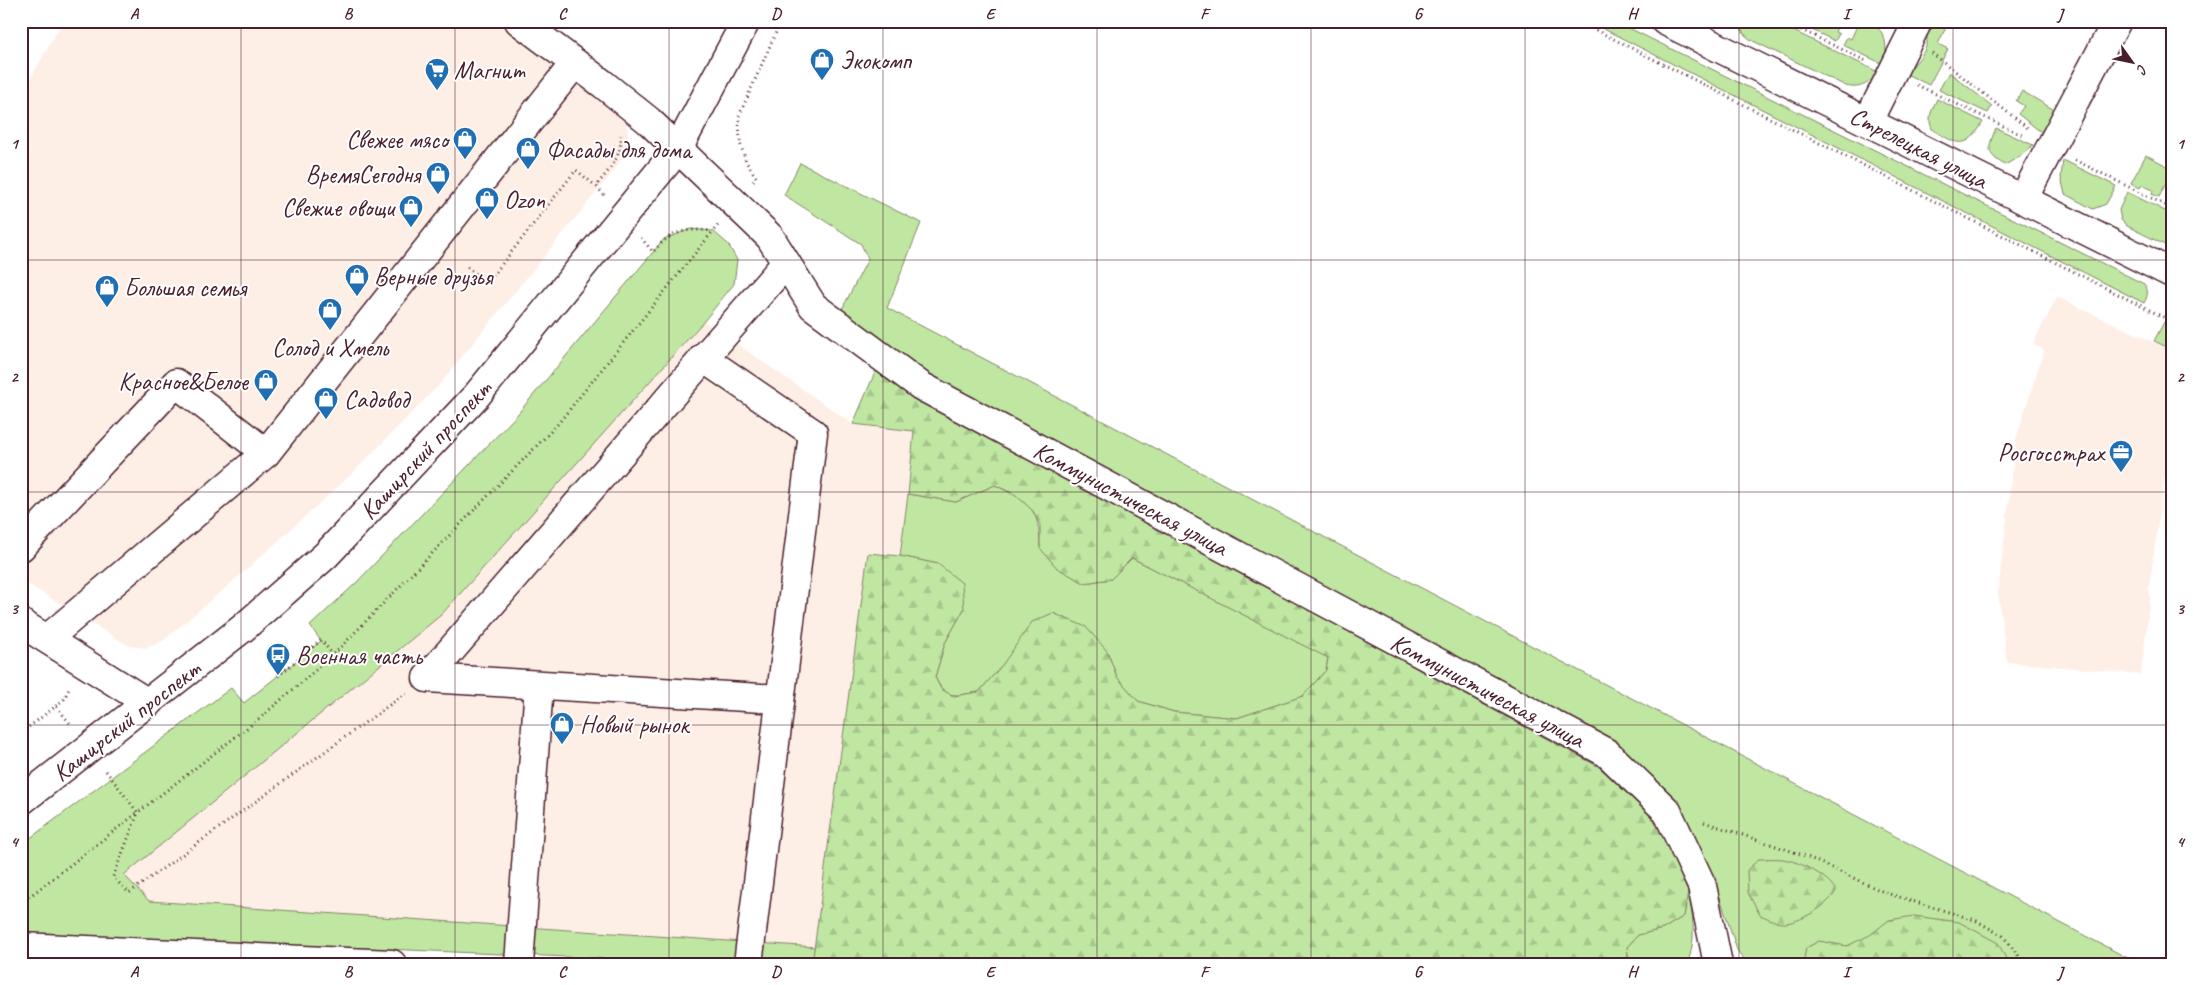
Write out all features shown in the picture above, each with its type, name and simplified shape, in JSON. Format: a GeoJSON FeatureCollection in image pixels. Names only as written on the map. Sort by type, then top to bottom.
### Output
{"type":"FeatureCollection","features":[{"type":"Feature","properties":{"kind":"street","name":"Коммунистическая улица"},"geometry":{"type":"LineString","coordinates":[[518,21],[648,121],[736,203],[770,237],[813,306],[921,386],[1607,753],[1667,811],[1702,886],[1718,964]]}},
{"type":"Feature","properties":{"kind":"street","name":"Каширский проспект"},"geometry":{"type":"LineString","coordinates":[[21,801],[243,628],[326,555],[477,395],[678,149],[746,21]]}},
{"type":"Feature","properties":{"kind":"street","name":"Стрелецкая улица"},"geometry":{"type":"LineString","coordinates":[[1666,21],[2173,274]]}},
{"type":"Feature","properties":{"kind":"street"},"geometry":{"type":"LineString","coordinates":[[1868,121],[1918,21]]}},
{"type":"Feature","properties":{"kind":"street"},"geometry":{"type":"LineString","coordinates":[[2023,199],[2117,21]]}},
{"type":"Feature","properties":{"kind":"street"},"geometry":{"type":"LineString","coordinates":[[47,639],[266,453],[575,63]]}},
{"type":"Feature","properties":{"kind":"street"},"geometry":{"type":"LineString","coordinates":[[427,678],[786,262]]}},
{"type":"Feature","properties":{"kind":"street"},"geometry":{"type":"LineString","coordinates":[[703,358],[813,433],[748,964]]}},
{"type":"Feature","properties":{"kind":"street"},"geometry":{"type":"LineString","coordinates":[[21,547],[176,383],[266,453]]}},
{"type":"Feature","properties":{"kind":"street"},"geometry":{"type":"LineString","coordinates":[[21,623],[148,703]]}},
{"type":"Feature","properties":{"kind":"street"},"geometry":{"type":"LineString","coordinates":[[427,678],[780,699]]}},
{"type":"Feature","properties":{"kind":"street"},"geometry":{"type":"LineString","coordinates":[[519,964],[539,685]]}},
{"type":"Feature","properties":{"kind":"street"},"geometry":{"type":"LineString","coordinates":[[21,948],[392,964]]}},
{"type":"Feature","properties":{"kind":"path"},"geometry":{"type":"LineString","coordinates":[[21,903],[260,718],[333,654],[557,425],[756,177],[746,162],[740,142],[739,116],[781,21]]}},
{"type":"Feature","properties":{"kind":"path"},"geometry":{"type":"LineString","coordinates":[[1578,21],[2173,322]]}},
{"type":"Feature","properties":{"kind":"path"},"geometry":{"type":"LineString","coordinates":[[1784,21],[1872,63]]}},
{"type":"Feature","properties":{"kind":"path"},"geometry":{"type":"LineString","coordinates":[[1942,61],[2032,131]]}},
{"type":"Feature","properties":{"kind":"path"},"geometry":{"type":"LineString","coordinates":[[1913,83],[2029,138]]}},
{"type":"Feature","properties":{"kind":"path"},"geometry":{"type":"LineString","coordinates":[[2073,159],[2173,209]]}},
{"type":"Feature","properties":{"kind":"path"},"geometry":{"type":"LineString","coordinates":[[467,267],[487,283],[576,170],[596,186]]}},
{"type":"Feature","properties":{"kind":"path"},"geometry":{"type":"LineString","coordinates":[[278,676],[321,640],[333,654]]}},
{"type":"Feature","properties":{"kind":"path"},"geometry":{"type":"LineString","coordinates":[[138,813],[113,877],[129,893],[427,678]]}},
{"type":"Feature","properties":{"kind":"path"},"geometry":{"type":"LineString","coordinates":[[1667,811],[1803,855],[1886,893],[1975,920],[2003,936],[2018,955],[2020,964]]}},
{"type":"Feature","properties":{"kind":"shaded area"},"geometry":{"type":"Polygon","coordinates":[[[63,21],[500,21],[626,120],[629,138],[625,154],[613,172],[440,384],[353,473],[244,572],[163,641],[146,648],[129,646],[21,580],[21,95],[63,21]]]}},
{"type":"Feature","properties":{"kind":"shaded area"},"geometry":{"type":"Polygon","coordinates":[[[2057,297],[2173,351],[2173,437],[2168,454],[2149,587],[2150,599],[2141,674],[2007,662],[1998,593],[2016,439],[2044,350],[2033,344],[2057,297]]]}},
{"type":"Feature","properties":{"kind":"shaded area","name":"Новый рынок"},"geometry":{"type":"Polygon","coordinates":[[[704,321],[853,424],[914,431],[900,556],[868,553],[815,947],[148,901],[123,875],[441,615],[704,321]]]}},
{"type":"Feature","properties":{"kind":"green space"},"geometry":{"type":"Polygon","coordinates":[[[1588,21],[1617,22],[2144,284],[2147,295],[2144,303],[1588,21]]]}},
{"type":"Feature","properties":{"kind":"green space"},"geometry":{"type":"Polygon","coordinates":[[[1738,21],[1773,21],[1878,72],[1865,85],[1856,87],[1846,86],[1751,40],[1744,34],[1738,21]]]}},
{"type":"Feature","properties":{"kind":"green space"},"geometry":{"type":"Polygon","coordinates":[[[1793,21],[1840,21],[1835,32],[1839,34],[1835,41],[1793,21]]]}},
{"type":"Feature","properties":{"kind":"green space"},"geometry":{"type":"Polygon","coordinates":[[[1854,21],[1871,24],[1882,33],[1886,47],[1883,64],[1843,45],[1847,37],[1851,39],[1856,28],[1853,25],[1854,21]]]}},
{"type":"Feature","properties":{"kind":"green space"},"geometry":{"type":"Polygon","coordinates":[[[1927,21],[1949,21],[1938,44],[1948,49],[1929,85],[1906,74],[1926,47],[1927,21]]]}},
{"type":"Feature","properties":{"kind":"green space"},"geometry":{"type":"Polygon","coordinates":[[[1949,72],[1992,106],[1988,113],[1939,90],[1949,72]]]}},
{"type":"Feature","properties":{"kind":"green space"},"geometry":{"type":"Polygon","coordinates":[[[2022,91],[2056,111],[2041,132],[2018,114],[2024,106],[2016,101],[2022,91]]]}},
{"type":"Feature","properties":{"kind":"green space"},"geometry":{"type":"Polygon","coordinates":[[[1937,99],[1983,122],[1972,137],[1967,141],[1955,142],[1932,129],[1930,117],[1937,99]]]}},
{"type":"Feature","properties":{"kind":"green space"},"geometry":{"type":"Polygon","coordinates":[[[1996,128],[2033,145],[2022,155],[2005,165],[1994,157],[1990,150],[1991,140],[1996,128]]]}},
{"type":"Feature","properties":{"kind":"green space"},"geometry":{"type":"Polygon","coordinates":[[[2146,155],[2173,169],[2159,197],[2152,194],[2153,190],[2142,185],[2140,188],[2131,183],[2146,155]]]}},
{"type":"Feature","properties":{"kind":"green space"},"geometry":{"type":"Polygon","coordinates":[[[2063,160],[2116,186],[2106,204],[2093,209],[2065,194],[2061,178],[2063,160]]]}},
{"type":"Feature","properties":{"kind":"green space"},"geometry":{"type":"Polygon","coordinates":[[[800,163],[921,223],[887,308],[2139,964],[1747,964],[1737,950],[1715,882],[1679,802],[1614,742],[929,375],[841,311],[868,259],[861,244],[784,195],[800,163]]]}},
{"type":"Feature","properties":{"kind":"green space"},"geometry":{"type":"Polygon","coordinates":[[[2127,192],[2173,215],[2173,249],[2127,226],[2121,220],[2119,210],[2127,192]]]}},
{"type":"Feature","properties":{"kind":"green space"},"geometry":{"type":"Polygon","coordinates":[[[691,229],[713,231],[728,244],[737,260],[734,284],[704,321],[441,615],[124,875],[149,901],[815,947],[812,964],[727,964],[21,933],[21,845],[231,688],[244,703],[321,641],[310,626],[356,583],[515,417],[664,239],[691,229]]]}},
{"type":"Feature","properties":{"kind":"green space"},"geometry":{"type":"Polygon","coordinates":[[[2164,322],[2173,326],[2173,350],[2154,341],[2164,322]]]}},
{"type":"Feature","properties":{"kind":"green space"},"geometry":{"type":"Polygon","coordinates":[[[876,370],[915,397],[1599,767],[1656,820],[1688,892],[1684,916],[1663,929],[1638,935],[1627,947],[1629,964],[812,964],[868,553],[900,556],[938,564],[962,583],[964,609],[945,643],[935,677],[941,689],[953,696],[979,692],[1003,664],[1032,622],[1053,613],[1086,627],[1107,651],[1117,677],[1138,701],[1174,712],[1237,718],[1303,696],[1326,670],[1328,658],[1132,558],[1111,579],[1084,583],[1057,568],[1040,548],[1040,525],[1033,511],[1016,495],[995,485],[956,502],[908,494],[914,431],[853,424],[876,370]]]}},
{"type":"Feature","properties":{"kind":"green space"},"geometry":{"type":"Polygon","coordinates":[[[995,485],[1016,496],[1030,508],[1038,524],[1040,548],[1084,583],[1111,579],[1132,558],[1328,657],[1326,670],[1303,696],[1237,718],[1174,712],[1138,701],[1117,677],[1107,651],[1003,664],[979,692],[958,695],[948,693],[943,690],[935,677],[945,643],[964,609],[938,564],[900,556],[908,494],[956,502],[995,485]]]}},
{"type":"Feature","properties":{"kind":"green space"},"geometry":{"type":"Polygon","coordinates":[[[1759,859],[1790,860],[1821,875],[1836,891],[1820,908],[1805,917],[1782,923],[1774,921],[1760,915],[1748,893],[1747,870],[1759,859]]]}},
{"type":"Feature","properties":{"kind":"green space"},"geometry":{"type":"Polygon","coordinates":[[[1688,892],[1693,919],[1693,937],[1687,964],[1629,964],[1627,947],[1638,935],[1663,929],[1684,916],[1688,892]]]}},
{"type":"Feature","properties":{"kind":"green space"},"geometry":{"type":"Polygon","coordinates":[[[1914,916],[1959,922],[1998,943],[2009,964],[1803,964],[1806,948],[1819,941],[1847,946],[1870,935],[1889,920],[1914,916]]]}},
{"type":"Feature","properties":{"kind":"place","name":"Экокомп"},"geometry":{"type":"Point","coordinates":[822,81]}},
{"type":"Feature","properties":{"kind":"place","name":"Магнит"},"geometry":{"type":"Point","coordinates":[437,91]}},
{"type":"Feature","properties":{"kind":"place","name":"Свежее мясо"},"geometry":{"type":"Point","coordinates":[465,160]}},
{"type":"Feature","properties":{"kind":"place","name":"Фасады для дома"},"geometry":{"type":"Point","coordinates":[528,170]}},
{"type":"Feature","properties":{"kind":"place","name":"ВремяСегодня"},"geometry":{"type":"Point","coordinates":[438,195]}},
{"type":"Feature","properties":{"kind":"place","name":"Ozon"},"geometry":{"type":"Point","coordinates":[487,220]}},
{"type":"Feature","properties":{"kind":"place","name":"Свежие овощи"},"geometry":{"type":"Point","coordinates":[411,228]}},
{"type":"Feature","properties":{"kind":"place","name":"Верные друзья"},"geometry":{"type":"Point","coordinates":[357,297]}},
{"type":"Feature","properties":{"kind":"place","name":"Большая семья"},"geometry":{"type":"Point","coordinates":[107,308]}},
{"type":"Feature","properties":{"kind":"place","name":"Солод и Хмель"},"geometry":{"type":"Point","coordinates":[330,331]}},
{"type":"Feature","properties":{"kind":"place","name":"Красное&Белое"},"geometry":{"type":"Point","coordinates":[266,402]}},
{"type":"Feature","properties":{"kind":"place","name":"Садовод"},"geometry":{"type":"Point","coordinates":[326,420]}},
{"type":"Feature","properties":{"kind":"place","name":"Росгосстрах"},"geometry":{"type":"Point","coordinates":[2121,473]}},
{"type":"Feature","properties":{"kind":"place","name":"Военная часть"},"geometry":{"type":"Point","coordinates":[278,676]}},
{"type":"Feature","properties":{"kind":"place","name":"Новый рынок"},"geometry":{"type":"Point","coordinates":[562,745]}}]}
